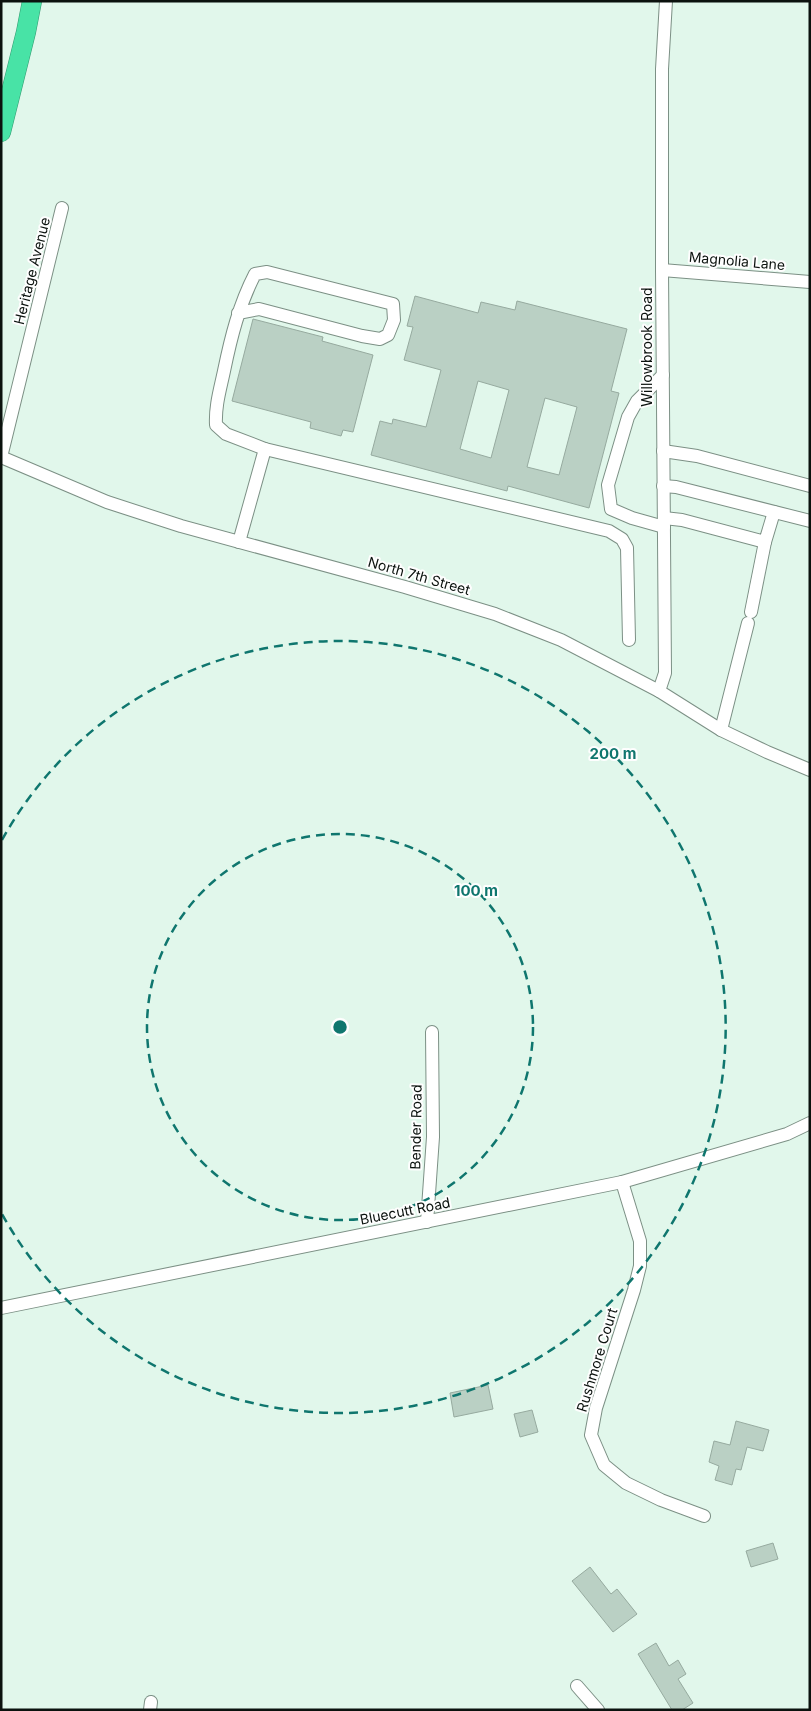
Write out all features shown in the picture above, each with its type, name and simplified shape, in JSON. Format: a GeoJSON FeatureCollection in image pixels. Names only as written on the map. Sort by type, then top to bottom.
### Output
{"type":"FeatureCollection","features":[{"type":"Feature","properties":{"kind":"highway"},"geometry":{"type":"LineString","coordinates":[[1,132],[32,1]]}},
{"type":"Feature","properties":{"kind":"street","name":"Willowbrook Road"},"geometry":{"type":"LineString","coordinates":[[659,691],[665,673],[662,69],[666,1]]}},
{"type":"Feature","properties":{"kind":"street","name":"Heritage Avenue"},"geometry":{"type":"LineString","coordinates":[[1,457],[62,208]]}},
{"type":"Feature","properties":{"kind":"street","name":"Magnolia Lane"},"geometry":{"type":"LineString","coordinates":[[662,270],[810,282]]}},
{"type":"Feature","properties":{"kind":"street"},"geometry":{"type":"LineString","coordinates":[[238,313],[258,309],[380,339],[388,335],[394,320],[393,304],[267,272],[255,274],[244,297],[238,313],[231,338],[215,409],[216,425],[226,434],[265,449],[609,531],[622,539],[627,548],[629,640]]}},
{"type":"Feature","properties":{"kind":"street"},"geometry":{"type":"LineString","coordinates":[[663,375],[637,401],[628,417],[608,485],[611,509],[632,518],[664,523],[682,520],[765,542]]}},
{"type":"Feature","properties":{"kind":"street"},"geometry":{"type":"LineString","coordinates":[[239,542],[265,449]]}},
{"type":"Feature","properties":{"kind":"street"},"geometry":{"type":"LineString","coordinates":[[663,451],[697,456],[810,486]]}},
{"type":"Feature","properties":{"kind":"street","name":"North 7th Street"},"geometry":{"type":"LineString","coordinates":[[1,457],[106,502],[181,526],[405,587],[495,614],[561,640],[659,691],[721,730],[810,770]]}},
{"type":"Feature","properties":{"kind":"street"},"geometry":{"type":"LineString","coordinates":[[663,486],[676,487],[810,521]]}},
{"type":"Feature","properties":{"kind":"street"},"geometry":{"type":"LineString","coordinates":[[721,730],[749,618],[765,542],[774,512]]}},
{"type":"Feature","properties":{"kind":"street","name":"Bender Road"},"geometry":{"type":"LineString","coordinates":[[427,1222],[433,1137],[432,1032]]}},
{"type":"Feature","properties":{"kind":"street","name":"Bluecutt Road"},"geometry":{"type":"LineString","coordinates":[[1,1308],[622,1182],[787,1134],[810,1123]]}},
{"type":"Feature","properties":{"kind":"street","name":"Rushmore Court"},"geometry":{"type":"LineString","coordinates":[[622,1182],[640,1241],[640,1266],[596,1408],[591,1435],[604,1465],[626,1483],[660,1500],[704,1516]]}},
{"type":"Feature","properties":{"kind":"street"},"geometry":{"type":"LineString","coordinates":[[577,1686],[598,1710]]}},
{"type":"Feature","properties":{"kind":"building"},"geometry":{"type":"Polygon","coordinates":[[[415,296],[478,313],[481,302],[515,310],[517,301],[627,329],[611,391],[619,393],[589,508],[508,486],[507,491],[371,455],[380,421],[392,424],[393,419],[426,427],[441,370],[404,360],[413,327],[407,326],[415,296]],[[478,381],[460,449],[491,458],[509,390],[478,381]],[[545,398],[527,467],[559,475],[577,407],[545,398]]]}},
{"type":"Feature","properties":{"kind":"building"},"geometry":{"type":"Polygon","coordinates":[[[253,319],[323,337],[322,341],[373,355],[353,432],[343,430],[341,436],[310,428],[311,422],[232,401],[253,319]]]}},
{"type":"Feature","properties":{"kind":"building"},"geometry":{"type":"Polygon","coordinates":[[[488,1385],[493,1409],[454,1417],[450,1393],[488,1385]]]}},
{"type":"Feature","properties":{"kind":"building"},"geometry":{"type":"Polygon","coordinates":[[[532,1410],[538,1432],[520,1437],[514,1414],[532,1410]]]}},
{"type":"Feature","properties":{"kind":"building"},"geometry":{"type":"Polygon","coordinates":[[[736,1421],[769,1430],[763,1451],[747,1447],[741,1470],[736,1469],[732,1485],[715,1480],[719,1466],[709,1462],[714,1441],[730,1445],[736,1421]]]}},
{"type":"Feature","properties":{"kind":"building"},"geometry":{"type":"Polygon","coordinates":[[[773,1543],[778,1559],[751,1567],[746,1551],[773,1543]]]}},
{"type":"Feature","properties":{"kind":"building"},"geometry":{"type":"Polygon","coordinates":[[[590,1567],[611,1594],[617,1589],[637,1614],[613,1632],[572,1581],[590,1567]]]}},
{"type":"Feature","properties":{"kind":"building"},"geometry":{"type":"Polygon","coordinates":[[[656,1643],[669,1666],[678,1660],[686,1674],[678,1679],[693,1703],[682,1710],[672,1710],[638,1654],[656,1643]]]}}]}
